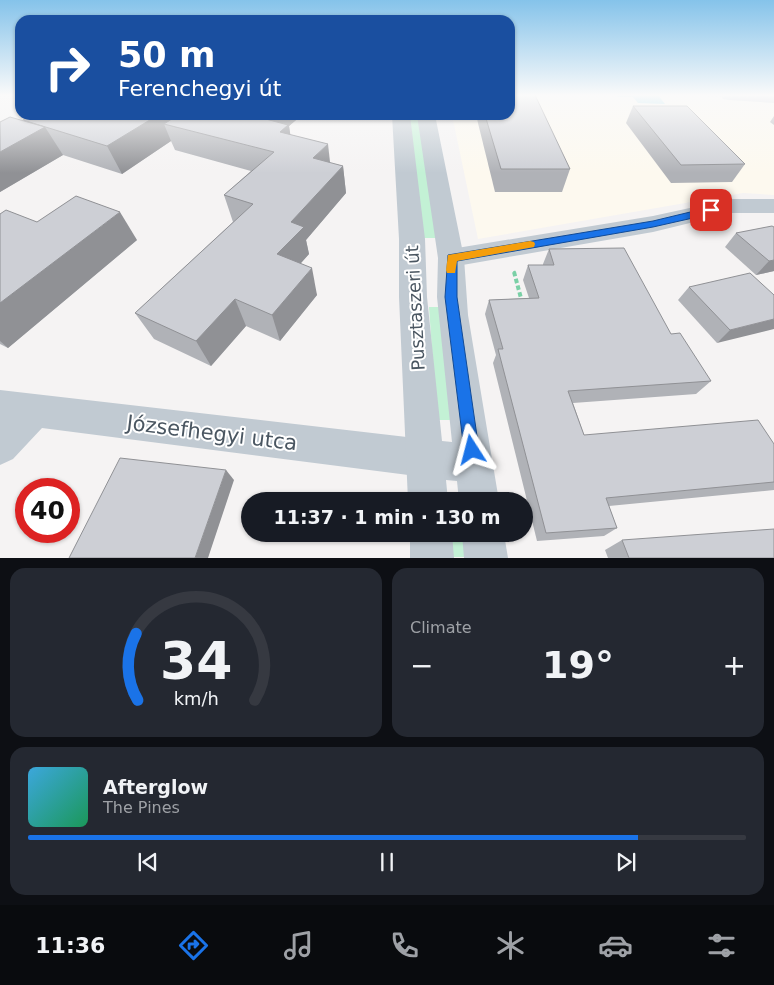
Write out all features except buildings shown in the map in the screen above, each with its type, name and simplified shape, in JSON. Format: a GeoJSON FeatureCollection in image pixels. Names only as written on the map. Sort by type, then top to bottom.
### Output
{"type":"FeatureCollection","features":[{"type":"Feature","properties":{"kind":"street","name":"Pusztaszeri út"},"geometry":{"type":"LineString","coordinates":[[401,121],[427,492]]}},
{"type":"Feature","properties":{"kind":"street","name":"Pusztaszeri út"},"geometry":{"type":"LineString","coordinates":[[427,121],[451,258],[451,297],[478,492]]}},
{"type":"Feature","properties":{"kind":"street"},"geometry":{"type":"LineString","coordinates":[[412,258],[451,258],[653,224],[731,206],[774,206]]}},
{"type":"Feature","properties":{"kind":"street","name":"Józsefhegyi utca"},"geometry":{"type":"LineString","coordinates":[[0,406],[474,464]]}},
{"type":"Feature","properties":{"kind":"street"},"geometry":{"type":"LineString","coordinates":[[0,446],[36,410]]}},
{"type":"Feature","properties":{"kind":"street"},"geometry":{"type":"LineString","coordinates":[[431,542],[432,558]]}},
{"type":"Feature","properties":{"kind":"street"},"geometry":{"type":"LineString","coordinates":[[484,542],[486,558]]}},
{"type":"Feature","properties":{"kind":"path"},"geometry":{"type":"LineString","coordinates":[[514,269],[523,307]]}},
{"type":"Feature","properties":{"kind":"shaded area"},"geometry":{"type":"Polygon","coordinates":[[[453,121],[774,121],[774,195],[743,193],[478,239],[453,121]]]}},
{"type":"Feature","properties":{"kind":"green space"},"geometry":{"type":"Polygon","coordinates":[[[410,121],[422,121],[436,238],[421,238],[410,121]]]}},
{"type":"Feature","properties":{"kind":"green space"},"geometry":{"type":"Polygon","coordinates":[[[429,307],[444,307],[453,420],[437,420],[429,307]]]}},
{"type":"Feature","properties":{"kind":"green space"},"geometry":{"type":"Polygon","coordinates":[[[441,542],[471,542],[473,557],[442,557],[441,542]]]}},
{"type":"Feature","properties":{"kind":"slow traffic"},"geometry":{"type":"LineString","coordinates":[[451,270],[451,258],[530,244]]}},
{"type":"Feature","properties":{"kind":"route"},"geometry":{"type":"LineString","coordinates":[[472,450],[451,297],[451,258],[653,224],[711,210]]}}]}
